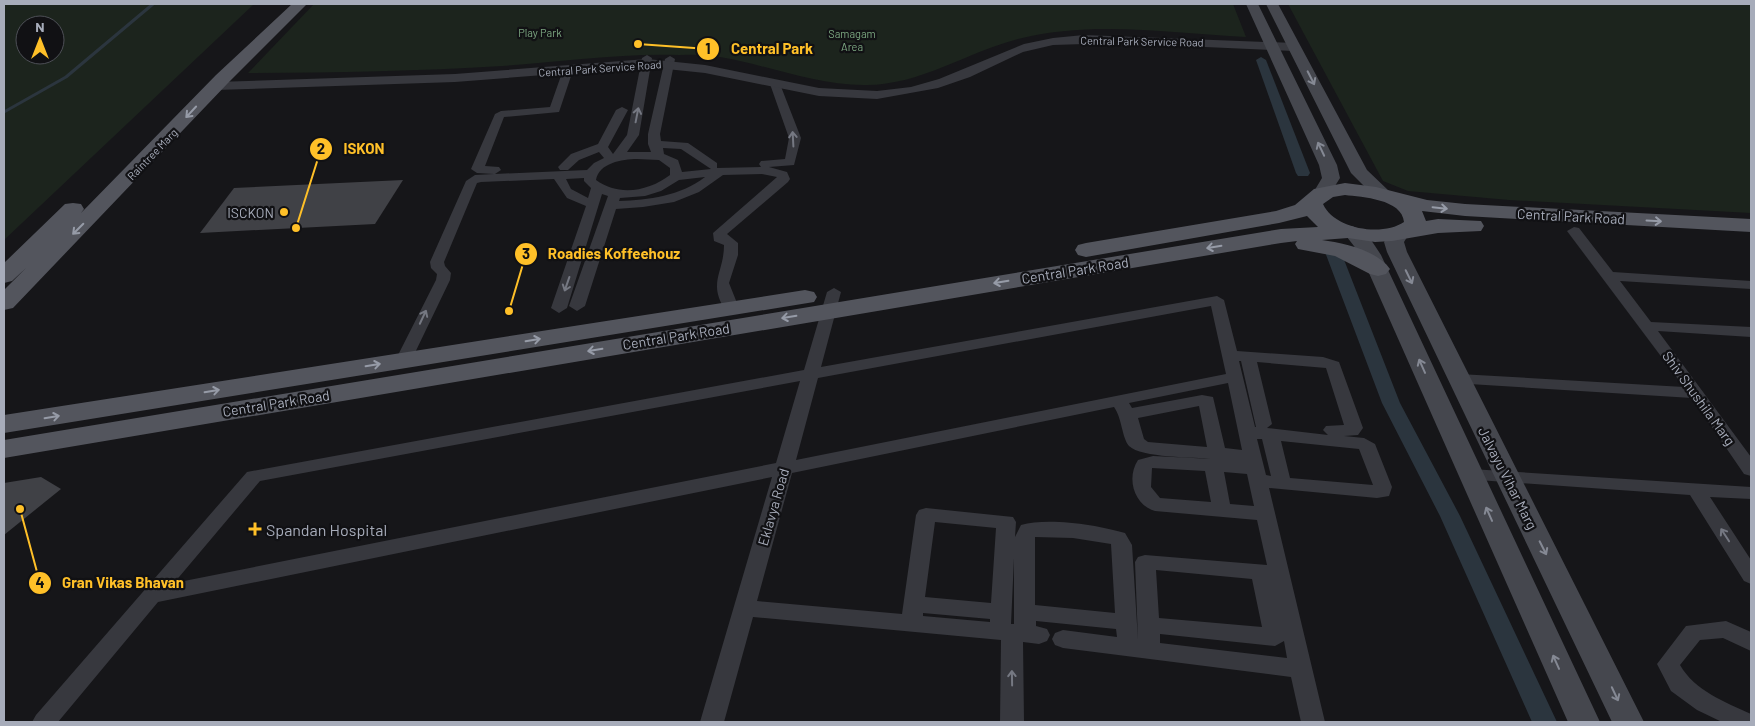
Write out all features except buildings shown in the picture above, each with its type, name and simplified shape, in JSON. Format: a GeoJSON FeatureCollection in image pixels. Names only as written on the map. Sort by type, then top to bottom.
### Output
{"type":"FeatureCollection","features":[{"type":"Feature","properties":{"kind":"main road","name":"Raintree Marg"},"geometry":{"type":"LineString","coordinates":[[4,276],[137,146],[201,80],[282,4]]}},
{"type":"Feature","properties":{"kind":"main road","name":"Raintree Marg"},"geometry":{"type":"LineString","coordinates":[[4,304],[218,84],[300,4]]}},
{"type":"Feature","properties":{"kind":"main road"},"geometry":{"type":"LineString","coordinates":[[1252,4],[1328,165],[1331,178],[1317,199],[1319,217],[1350,232],[1367,248],[1584,722]]}},
{"type":"Feature","properties":{"kind":"main road"},"geometry":{"type":"LineString","coordinates":[[1272,4],[1360,173],[1388,197],[1406,206],[1414,216],[1415,224],[1404,232]]}},
{"type":"Feature","properties":{"kind":"main road","name":"Central Park Road"},"geometry":{"type":"LineString","coordinates":[[4,449],[831,301],[1280,217],[1303,210],[1317,199],[1345,189],[1427,206],[1465,210],[1751,226]]}},
{"type":"Feature","properties":{"kind":"main road","name":"Central Park Road"},"geometry":{"type":"LineString","coordinates":[[4,424],[731,308],[831,301],[1298,234],[1350,232],[1383,236],[1455,226],[1751,242]]}},
{"type":"Feature","properties":{"kind":"main road","name":"Jalvayu Vihar Marg"},"geometry":{"type":"LineString","coordinates":[[1404,232],[1394,242],[1397,252],[1628,722]]}},
{"type":"Feature","properties":{"kind":"main road"},"geometry":{"type":"LineString","coordinates":[[1245,242],[1296,243],[1336,248],[1360,258],[1378,269]]}},
{"type":"Feature","properties":{"kind":"street","name":"Central Park Service Road"},"geometry":{"type":"LineString","coordinates":[[218,84],[669,61],[734,68],[809,86],[876,90],[930,80],[1003,48],[1054,37],[1111,34],[1271,44]]}},
{"type":"Feature","properties":{"kind":"street","name":"Central Park Service Road"},"geometry":{"type":"LineString","coordinates":[[669,61],[831,94],[894,93],[950,80],[1021,49],[1073,40],[1112,39],[1271,44]]}},
{"type":"Feature","properties":{"kind":"street"},"geometry":{"type":"LineString","coordinates":[[1271,44],[1293,45]]}},
{"type":"Feature","properties":{"kind":"street","name":"Central Park Service Road"},"geometry":{"type":"LineString","coordinates":[[218,84],[455,78],[568,70],[647,61]]}},
{"type":"Feature","properties":{"kind":"street"},"geometry":{"type":"LineString","coordinates":[[614,159],[633,135],[647,61]]}},
{"type":"Feature","properties":{"kind":"street"},"geometry":{"type":"LineString","coordinates":[[669,61],[654,134],[656,150],[675,164],[677,173]]}},
{"type":"Feature","properties":{"kind":"street"},"geometry":{"type":"LineString","coordinates":[[568,70],[555,110],[502,114],[477,170],[593,171],[614,159],[684,146],[715,169],[778,171],[783,175],[784,180],[720,233],[719,238],[731,243],[731,254],[722,283],[731,308]]}},
{"type":"Feature","properties":{"kind":"street"},"geometry":{"type":"LineString","coordinates":[[613,199],[660,188],[677,173],[790,162],[795,138],[775,84]]}},
{"type":"Feature","properties":{"kind":"street"},"geometry":{"type":"LineString","coordinates":[[403,361],[442,280],[444,273],[438,268],[437,262],[472,181],[479,178],[562,171],[581,153],[602,147],[607,142],[622,110]]}},
{"type":"Feature","properties":{"kind":"street"},"geometry":{"type":"LineString","coordinates":[[602,147],[614,159]]}},
{"type":"Feature","properties":{"kind":"street"},"geometry":{"type":"LineString","coordinates":[[593,171],[590,181],[613,199],[662,201],[684,196],[715,169]]}},
{"type":"Feature","properties":{"kind":"street"},"geometry":{"type":"LineString","coordinates":[[562,171],[565,190],[583,202],[593,203]]}},
{"type":"Feature","properties":{"kind":"street"},"geometry":{"type":"LineString","coordinates":[[559,308],[598,188]]}},
{"type":"Feature","properties":{"kind":"street"},"geometry":{"type":"LineString","coordinates":[[577,306],[613,199]]}},
{"type":"Feature","properties":{"kind":"street","name":"Shiv Shushila Marg"},"geometry":{"type":"LineString","coordinates":[[1574,231],[1697,393],[1751,470]]}},
{"type":"Feature","properties":{"kind":"street"},"geometry":{"type":"LineString","coordinates":[[1608,276],[1751,286]]}},
{"type":"Feature","properties":{"kind":"street"},"geometry":{"type":"LineString","coordinates":[[50,722],[151,596],[254,476],[1217,300],[1239,356],[1256,428],[1255,468],[1265,514],[1274,637],[1149,625]]}},
{"type":"Feature","properties":{"kind":"street","name":"Eklavya Road"},"geometry":{"type":"LineString","coordinates":[[712,722],[831,301]]}},
{"type":"Feature","properties":{"kind":"street"},"geometry":{"type":"LineString","coordinates":[[1647,326],[1751,332]]}},
{"type":"Feature","properties":{"kind":"street"},"geometry":{"type":"LineString","coordinates":[[1239,356],[1234,377],[1282,483]]}},
{"type":"Feature","properties":{"kind":"street"},"geometry":{"type":"LineString","coordinates":[[1239,356],[1323,362],[1333,365],[1354,428],[1352,431],[1346,432],[1256,428]]}},
{"type":"Feature","properties":{"kind":"street"},"geometry":{"type":"LineString","coordinates":[[151,596],[784,467],[1123,406],[1234,377]]}},
{"type":"Feature","properties":{"kind":"street"},"geometry":{"type":"LineString","coordinates":[[1459,379],[1697,393]]}},
{"type":"Feature","properties":{"kind":"street"},"geometry":{"type":"LineString","coordinates":[[1123,406],[1207,401],[1222,511]]}},
{"type":"Feature","properties":{"kind":"street"},"geometry":{"type":"LineString","coordinates":[[1123,406],[1136,442],[1144,447],[1255,468],[1282,483],[1382,491],[1383,487],[1369,448],[1364,444],[1256,428]]}},
{"type":"Feature","properties":{"kind":"street"},"geometry":{"type":"LineString","coordinates":[[1215,460],[1144,464],[1140,481],[1148,499],[1155,504],[1265,514]]}},
{"type":"Feature","properties":{"kind":"street"},"geometry":{"type":"LineString","coordinates":[[1471,475],[1751,493]]}},
{"type":"Feature","properties":{"kind":"street"},"geometry":{"type":"LineString","coordinates":[[1696,489],[1751,576]]}},
{"type":"Feature","properties":{"kind":"street"},"geometry":{"type":"LineString","coordinates":[[913,614],[926,515],[1006,522],[1016,629],[1012,722]]}},
{"type":"Feature","properties":{"kind":"street"},"geometry":{"type":"LineString","coordinates":[[1016,629],[1024,612],[1024,539],[1028,530],[1047,529],[1118,538],[1122,544],[1128,647]]}},
{"type":"Feature","properties":{"kind":"street"},"geometry":{"type":"LineString","coordinates":[[1150,650],[1144,562],[1270,574]]}},
{"type":"Feature","properties":{"kind":"street"},"geometry":{"type":"LineString","coordinates":[[1270,574],[1301,669],[1313,722]]}},
{"type":"Feature","properties":{"kind":"street"},"geometry":{"type":"LineString","coordinates":[[745,608],[913,614],[1016,629]]}},
{"type":"Feature","properties":{"kind":"street"},"geometry":{"type":"LineString","coordinates":[[1024,612],[1126,622]]}},
{"type":"Feature","properties":{"kind":"street"},"geometry":{"type":"LineString","coordinates":[[1744,722],[1705,703],[1679,684],[1668,664],[1694,632],[1726,629],[1751,642]]}},
{"type":"Feature","properties":{"kind":"street"},"geometry":{"type":"LineString","coordinates":[[1063,639],[1301,669]]}},
{"type":"Feature","properties":{"kind":"green space"},"geometry":{"type":"Polygon","coordinates":[[[4,4],[254,4],[4,240],[4,4]]]}},
{"type":"Feature","properties":{"kind":"green space"},"geometry":{"type":"Polygon","coordinates":[[[314,4],[1233,4],[1246,37],[1132,29],[1074,30],[1046,33],[999,45],[904,80],[864,85],[827,82],[715,56],[700,55],[635,55],[502,66],[438,69],[248,73],[314,4]]]}},
{"type":"Feature","properties":{"kind":"green space"},"geometry":{"type":"Polygon","coordinates":[[[1288,4],[1751,4],[1751,213],[1509,200],[1408,191],[1383,181],[1288,4]]]}},
{"type":"Feature","properties":{"kind":"waterway"},"geometry":{"type":"LineString","coordinates":[[4,112],[66,77],[153,4]]}},
{"type":"Feature","properties":{"kind":"waterway"},"geometry":{"type":"LineString","coordinates":[[1261,60],[1303,173]]}},
{"type":"Feature","properties":{"kind":"waterway"},"geometry":{"type":"LineString","coordinates":[[1333,252],[1391,403],[1450,516],[1545,722]]}},
{"type":"Feature","properties":{"kind":"place","name":"Central Park"},"geometry":{"type":"Point","coordinates":[638,44]}},
{"type":"Feature","properties":{"kind":"place","name":"ISCKON"},"geometry":{"type":"Point","coordinates":[284,212]}},
{"type":"Feature","properties":{"kind":"place","name":"ISKON"},"geometry":{"type":"Point","coordinates":[296,228]}},
{"type":"Feature","properties":{"kind":"place","name":"Roadies Koffeehouz"},"geometry":{"type":"Point","coordinates":[509,311]}},
{"type":"Feature","properties":{"kind":"place","name":"Gran Vikas Bhavan"},"geometry":{"type":"Point","coordinates":[20,509]}},
{"type":"Feature","properties":{"kind":"place","name":"Spandan Hospital"},"geometry":{"type":"Point","coordinates":[255,529]}},
{"type":"Feature","properties":{"kind":"park label","name":"Play Park"},"geometry":{"type":"Point","coordinates":[540,32]}},
{"type":"Feature","properties":{"kind":"park label","name":"Samagam Area"},"geometry":{"type":"Point","coordinates":[852,39]}}]}
